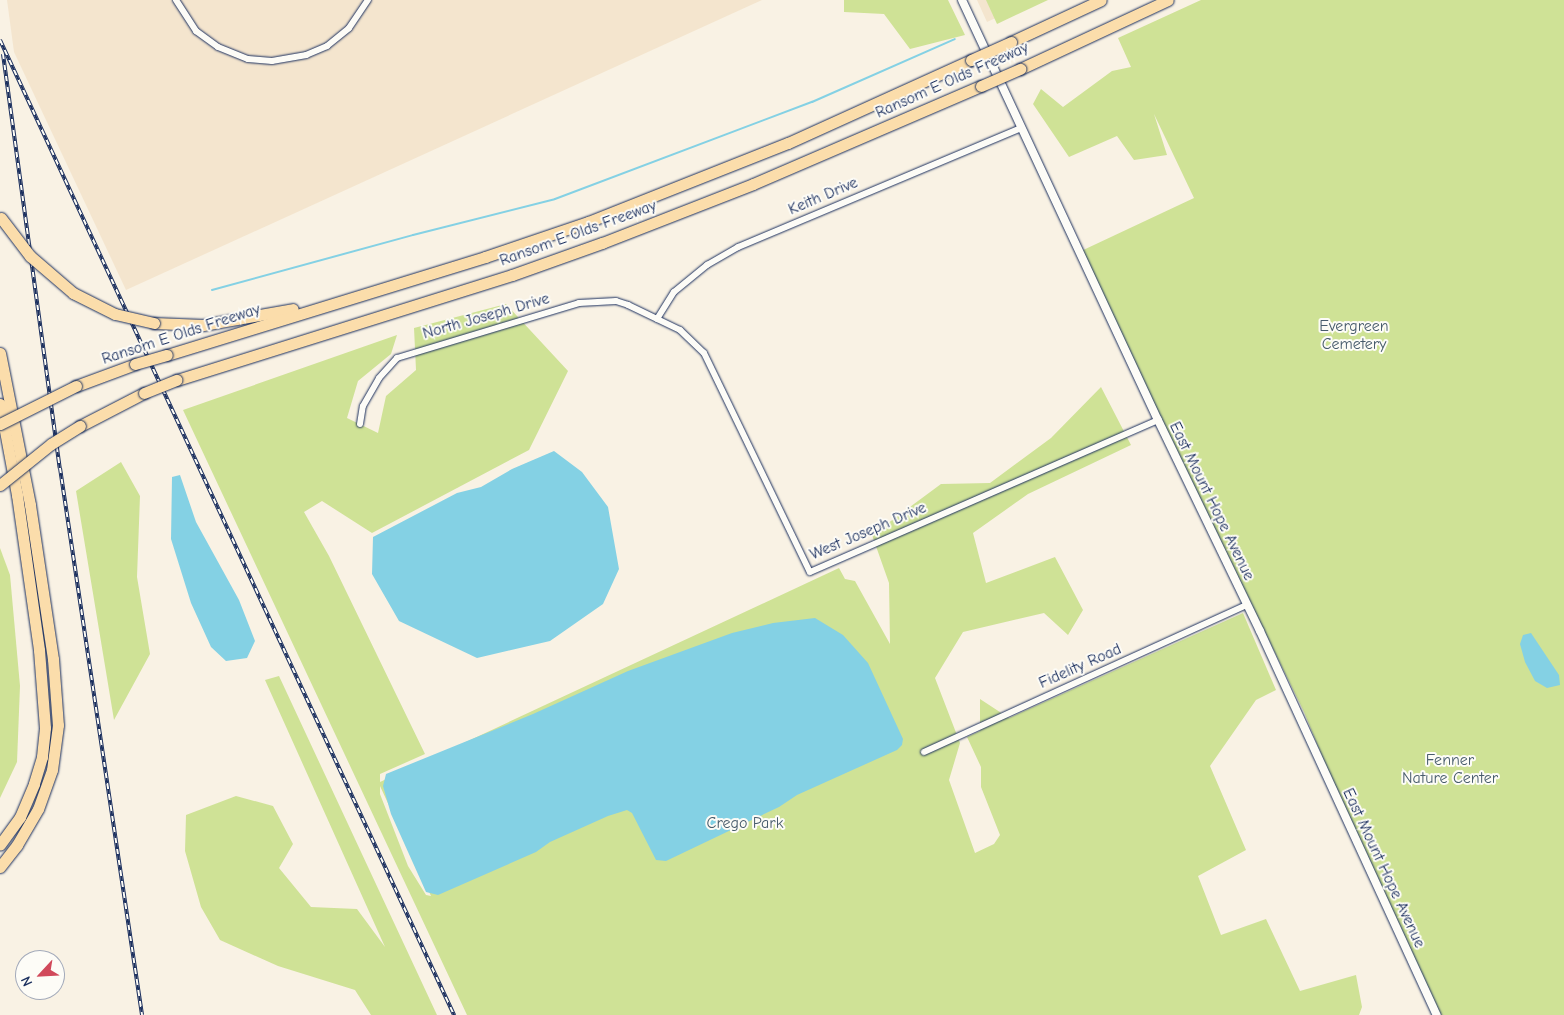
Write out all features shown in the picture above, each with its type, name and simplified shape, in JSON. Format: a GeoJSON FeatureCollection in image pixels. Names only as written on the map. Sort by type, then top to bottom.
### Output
{"type":"FeatureCollection","features":[{"type":"Feature","properties":{"kind":"highway","name":"Ransom E Olds Freeway"},"geometry":{"type":"LineString","coordinates":[[0,423],[76,386],[135,364],[544,238],[628,207],[796,140],[1101,0]]}},
{"type":"Feature","properties":{"kind":"highway","name":"Ransom E Olds Freeway"},"geometry":{"type":"LineString","coordinates":[[0,485],[45,449],[80,426],[177,380],[512,275],[602,243],[753,184],[982,86],[1168,0]]}},
{"type":"Feature","properties":{"kind":"highway"},"geometry":{"type":"LineString","coordinates":[[1,217],[30,256],[66,288],[114,314],[154,323],[190,326],[214,324],[351,298]]}},
{"type":"Feature","properties":{"kind":"highway"},"geometry":{"type":"LineString","coordinates":[[0,353],[29,497],[53,659],[58,712],[55,752],[49,782],[32,821],[0,865]]}},
{"type":"Feature","properties":{"kind":"highway"},"geometry":{"type":"LineString","coordinates":[[0,404],[17,495],[39,650],[45,716],[42,757],[34,784],[20,817],[0,846]]}},
{"type":"Feature","properties":{"kind":"highway"},"geometry":{"type":"LineString","coordinates":[[0,414],[0,423]]}},
{"type":"Feature","properties":{"kind":"street"},"geometry":{"type":"LineString","coordinates":[[176,0],[196,31],[218,47],[248,59],[272,61],[306,55],[327,46],[349,28],[368,0]]}},
{"type":"Feature","properties":{"kind":"street","name":"East Mount Hope Avenue"},"geometry":{"type":"LineString","coordinates":[[962,0],[1158,420],[1247,605],[1437,1015]]}},
{"type":"Feature","properties":{"kind":"street","name":"Keith Drive"},"geometry":{"type":"LineString","coordinates":[[657,319],[674,292],[708,265],[738,246],[1021,128]]}},
{"type":"Feature","properties":{"kind":"street","name":"North Joseph Drive"},"geometry":{"type":"LineString","coordinates":[[360,424],[363,406],[379,378],[397,358],[409,353],[586,302],[616,301],[657,319]]}},
{"type":"Feature","properties":{"kind":"street","name":"West Joseph Drive"},"geometry":{"type":"LineString","coordinates":[[657,319],[680,330],[704,353],[810,572],[1158,420]]}},
{"type":"Feature","properties":{"kind":"street","name":"Fidelity Road"},"geometry":{"type":"LineString","coordinates":[[924,752],[1247,605]]}},
{"type":"Feature","properties":{"kind":"shaded area"},"geometry":{"type":"Polygon","coordinates":[[[7,0],[762,0],[126,290],[14,52],[7,0]]]}},
{"type":"Feature","properties":{"kind":"shaded area"},"geometry":{"type":"Polygon","coordinates":[[[977,0],[1034,0],[987,22],[977,0]]]}},
{"type":"Feature","properties":{"kind":"green space"},"geometry":{"type":"Polygon","coordinates":[[[844,0],[948,0],[965,35],[910,49],[884,14],[844,12],[844,0]]]}},
{"type":"Feature","properties":{"kind":"green space"},"geometry":{"type":"Polygon","coordinates":[[[986,0],[1048,0],[997,24],[986,0]]]}},
{"type":"Feature","properties":{"kind":"green space","name":"Evergreen Cemetery"},"geometry":{"type":"Polygon","coordinates":[[[1201,0],[1564,0],[1564,1015],[1437,1015],[1364,859],[1304,712],[1079,252],[1194,198],[1154,114],[1167,155],[1134,160],[1117,136],[1069,157],[1033,104],[1041,89],[1063,107],[1112,71],[1131,67],[1118,38],[1201,0]]]}},
{"type":"Feature","properties":{"kind":"green space","name":"Crego Park"},"geometry":{"type":"Polygon","coordinates":[[[506,304],[568,371],[529,450],[372,533],[322,501],[304,512],[329,556],[425,754],[380,774],[380,782],[839,568],[845,579],[855,581],[890,644],[889,583],[872,535],[941,484],[990,483],[1051,438],[1101,387],[1131,445],[1028,494],[973,533],[986,583],[1055,557],[1083,610],[1068,635],[1044,613],[963,632],[935,678],[960,743],[949,780],[975,853],[994,844],[1000,835],[981,787],[981,767],[967,737],[980,731],[980,699],[1009,718],[1243,613],[1276,690],[1256,700],[1210,766],[1246,850],[1198,876],[1221,935],[1266,919],[1300,991],[1356,975],[1362,1007],[1359,1015],[467,1015],[183,410],[397,335],[391,354],[358,381],[347,418],[378,433],[386,396],[416,370],[414,328],[506,304]],[[380,786],[380,794],[408,866],[426,895],[431,896],[380,786]]]}},
{"type":"Feature","properties":{"kind":"green space"},"geometry":{"type":"Polygon","coordinates":[[[121,462],[140,496],[137,577],[150,654],[114,720],[76,491],[121,462]]]}},
{"type":"Feature","properties":{"kind":"green space"},"geometry":{"type":"Polygon","coordinates":[[[0,548],[10,575],[20,686],[17,762],[0,798],[0,548]]]}},
{"type":"Feature","properties":{"kind":"green space"},"geometry":{"type":"Polygon","coordinates":[[[279,676],[437,1015],[371,1015],[355,990],[278,966],[220,940],[201,907],[185,851],[186,815],[236,796],[273,806],[293,844],[279,868],[311,907],[357,909],[385,947],[265,680],[279,676]]]}},
{"type":"Feature","properties":{"kind":"water"},"geometry":{"type":"Polygon","coordinates":[[[554,451],[582,472],[608,507],[619,569],[603,604],[550,641],[477,658],[399,621],[372,574],[373,537],[457,493],[481,487],[512,469],[554,451]]]}},
{"type":"Feature","properties":{"kind":"water"},"geometry":{"type":"Polygon","coordinates":[[[180,475],[196,522],[239,600],[255,641],[247,658],[226,661],[211,647],[191,603],[171,539],[172,477],[180,475]]]}},
{"type":"Feature","properties":{"kind":"water"},"geometry":{"type":"Polygon","coordinates":[[[815,618],[843,635],[868,663],[903,739],[902,745],[897,750],[797,795],[779,807],[666,861],[656,860],[632,813],[627,810],[608,816],[550,842],[536,852],[438,895],[426,892],[391,814],[383,786],[386,774],[533,714],[628,671],[732,633],[773,623],[815,618]]]}},
{"type":"Feature","properties":{"kind":"water"},"geometry":{"type":"Polygon","coordinates":[[[1531,633],[1559,675],[1560,685],[1547,688],[1535,681],[1525,662],[1520,644],[1523,635],[1531,633]]]}},
{"type":"Feature","properties":{"kind":"waterway"},"geometry":{"type":"LineString","coordinates":[[212,290],[413,235],[555,199],[812,102],[955,39]]}},
{"type":"Feature","properties":{"kind":"railway"},"geometry":{"type":"LineString","coordinates":[[0,40],[454,1015]]}},
{"type":"Feature","properties":{"kind":"railway"},"geometry":{"type":"LineString","coordinates":[[3,54],[60,468],[142,1015]]}},
{"type":"Feature","properties":{"kind":"park label","name":"Fenner Nature Center"},"geometry":{"type":"Point","coordinates":[1450,769]}}]}
